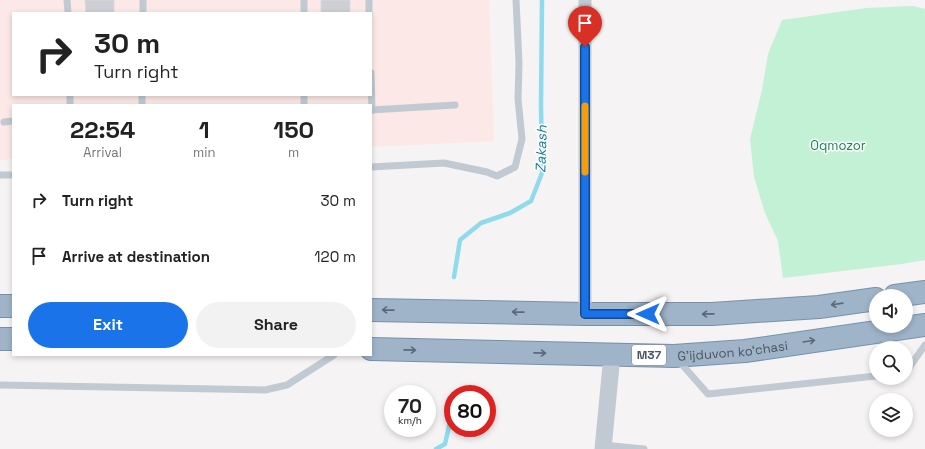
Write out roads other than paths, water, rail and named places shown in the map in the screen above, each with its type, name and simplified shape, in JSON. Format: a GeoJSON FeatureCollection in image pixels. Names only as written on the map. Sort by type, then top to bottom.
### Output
{"type":"FeatureCollection","features":[{"type":"Feature","properties":{"kind":"highway"},"geometry":{"type":"LineString","coordinates":[[913,294],[925,292]]}},
{"type":"Feature","properties":{"kind":"highway"},"geometry":{"type":"LineString","coordinates":[[372,310],[585,314],[712,314],[819,307],[869,300]]}},
{"type":"Feature","properties":{"kind":"highway"},"geometry":{"type":"LineString","coordinates":[[0,306],[12,306]]}},
{"type":"Feature","properties":{"kind":"highway","name":"G'ijduvon ko‘chasi"},"geometry":{"type":"LineString","coordinates":[[372,349],[674,356],[744,351],[925,325]]}},
{"type":"Feature","properties":{"kind":"highway"},"geometry":{"type":"LineString","coordinates":[[0,339],[12,339]]}},
{"type":"Feature","properties":{"kind":"street"},"geometry":{"type":"LineString","coordinates":[[585,0],[585,314]]}},
{"type":"Feature","properties":{"kind":"street"},"geometry":{"type":"LineString","coordinates":[[603,447],[612,354]]}},
{"type":"Feature","properties":{"kind":"lane"},"geometry":{"type":"LineString","coordinates":[[67,0],[68,12]]}},
{"type":"Feature","properties":{"kind":"lane"},"geometry":{"type":"LineString","coordinates":[[143,0],[143,12]]}},
{"type":"Feature","properties":{"kind":"lane"},"geometry":{"type":"LineString","coordinates":[[304,0],[304,12]]}},
{"type":"Feature","properties":{"kind":"lane"},"geometry":{"type":"LineString","coordinates":[[369,0],[369,12]]}},
{"type":"Feature","properties":{"kind":"lane"},"geometry":{"type":"LineString","coordinates":[[372,167],[444,163],[486,172],[496,176],[516,166],[522,139],[518,99],[519,63],[516,0]]}},
{"type":"Feature","properties":{"kind":"lane"},"geometry":{"type":"LineString","coordinates":[[372,110],[454,106]]}},
{"type":"Feature","properties":{"kind":"lane"},"geometry":{"type":"LineString","coordinates":[[4,122],[12,121]]}},
{"type":"Feature","properties":{"kind":"lane"},"geometry":{"type":"LineString","coordinates":[[0,175],[12,175]]}},
{"type":"Feature","properties":{"kind":"lane"},"geometry":{"type":"LineString","coordinates":[[913,362],[925,345]]}},
{"type":"Feature","properties":{"kind":"lane"},"geometry":{"type":"LineString","coordinates":[[0,385],[265,390],[287,385],[332,356]]}},
{"type":"Feature","properties":{"kind":"lane"},"geometry":{"type":"LineString","coordinates":[[674,356],[708,394],[869,377]]}},
{"type":"Feature","properties":{"kind":"lane"},"geometry":{"type":"LineString","coordinates":[[603,447],[644,449]]}},
{"type":"Feature","properties":{"kind":"waterway","name":"Zakash"},"geometry":{"type":"LineString","coordinates":[[454,277],[460,240],[481,223],[510,213],[531,201],[542,173],[542,0]]}},
{"type":"Feature","properties":{"kind":"waterway","name":"Zakash"},"geometry":{"type":"LineString","coordinates":[[436,449],[445,444],[447,437]]}},
{"type":"Feature","properties":{"kind":"park label","name":"Oqmozor"},"geometry":{"type":"Point","coordinates":[838,145]}}]}
